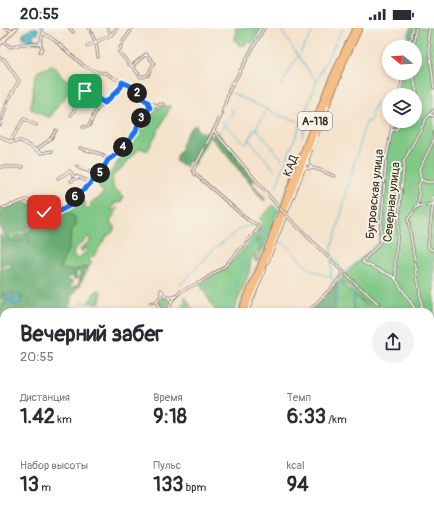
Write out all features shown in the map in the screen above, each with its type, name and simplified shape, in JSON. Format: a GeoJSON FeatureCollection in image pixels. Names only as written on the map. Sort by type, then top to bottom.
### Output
{"type":"FeatureCollection","features":[{"type":"Feature","properties":{"kind":"highway","name":"КАД"},"geometry":{"type":"LineString","coordinates":[[241,308],[328,86],[355,28]]}},
{"type":"Feature","properties":{"kind":"highway","name":"КАД"},"geometry":{"type":"LineString","coordinates":[[247,308],[341,67],[361,28]]}},
{"type":"Feature","properties":{"kind":"highway"},"geometry":{"type":"LineString","coordinates":[[318,125],[361,28]]}},
{"type":"Feature","properties":{"kind":"main road"},"geometry":{"type":"LineString","coordinates":[[0,44],[16,28]]}},
{"type":"Feature","properties":{"kind":"street"},"geometry":{"type":"LineString","coordinates":[[5,28],[11,30],[12,32]]}},
{"type":"Feature","properties":{"kind":"street"},"geometry":{"type":"LineString","coordinates":[[41,28],[43,33],[54,40],[84,66],[97,72],[106,73],[131,86],[139,96],[156,105]]}},
{"type":"Feature","properties":{"kind":"street"},"geometry":{"type":"LineString","coordinates":[[70,28],[72,32]]}},
{"type":"Feature","properties":{"kind":"street"},"geometry":{"type":"LineString","coordinates":[[89,28],[96,42],[98,57]]}},
{"type":"Feature","properties":{"kind":"street"},"geometry":{"type":"LineString","coordinates":[[108,28],[111,35]]}},
{"type":"Feature","properties":{"kind":"street"},"geometry":{"type":"LineString","coordinates":[[87,46],[111,35],[117,28]]}},
{"type":"Feature","properties":{"kind":"street"},"geometry":{"type":"LineString","coordinates":[[132,66],[146,54],[154,63],[150,72],[144,77],[141,77],[119,52],[119,48],[133,28]]}},
{"type":"Feature","properties":{"kind":"street"},"geometry":{"type":"LineString","coordinates":[[168,308],[171,306],[171,302],[181,291],[200,282],[225,266],[259,228],[258,225],[248,220],[193,171],[194,165],[222,114],[229,91],[264,28]]}},
{"type":"Feature","properties":{"kind":"street"},"geometry":{"type":"LineString","coordinates":[[410,40],[412,28]]}},
{"type":"Feature","properties":{"kind":"street"},"geometry":{"type":"LineString","coordinates":[[413,40],[416,28]]}},
{"type":"Feature","properties":{"kind":"street"},"geometry":{"type":"LineString","coordinates":[[430,28],[428,37],[434,88]]}},
{"type":"Feature","properties":{"kind":"street"},"geometry":{"type":"LineString","coordinates":[[40,52],[42,48],[40,44],[43,33]]}},
{"type":"Feature","properties":{"kind":"street"},"geometry":{"type":"LineString","coordinates":[[4,40],[10,47],[22,44],[40,44]]}},
{"type":"Feature","properties":{"kind":"street"},"geometry":{"type":"LineString","coordinates":[[0,58],[4,59],[19,81],[8,100],[0,125]]}},
{"type":"Feature","properties":{"kind":"street"},"geometry":{"type":"LineString","coordinates":[[83,127],[89,126],[97,109],[121,87],[122,82]]}},
{"type":"Feature","properties":{"kind":"street"},"geometry":{"type":"LineString","coordinates":[[71,115],[85,91],[105,103]]}},
{"type":"Feature","properties":{"kind":"street"},"geometry":{"type":"LineString","coordinates":[[247,308],[284,220],[332,96]]}},
{"type":"Feature","properties":{"kind":"street"},"geometry":{"type":"LineString","coordinates":[[148,102],[149,110]]}},
{"type":"Feature","properties":{"kind":"street"},"geometry":{"type":"LineString","coordinates":[[0,209],[25,201],[32,202],[43,212],[52,215],[69,206],[72,198],[87,188],[99,175],[108,160],[119,153],[136,131],[139,121],[149,110],[156,105],[163,104]]}},
{"type":"Feature","properties":{"kind":"street","name":"Северная улица"},"geometry":{"type":"LineString","coordinates":[[396,279],[395,262],[404,162],[419,133],[434,110]]}},
{"type":"Feature","properties":{"kind":"street"},"geometry":{"type":"LineString","coordinates":[[430,115],[434,116]]}},
{"type":"Feature","properties":{"kind":"street"},"geometry":{"type":"LineString","coordinates":[[10,142],[19,124],[24,119],[36,125]]}},
{"type":"Feature","properties":{"kind":"street","name":"Бугровская улица"},"geometry":{"type":"LineString","coordinates":[[392,128],[386,161],[380,243],[362,262],[388,273],[396,279]]}},
{"type":"Feature","properties":{"kind":"street"},"geometry":{"type":"LineString","coordinates":[[391,131],[398,128]]}},
{"type":"Feature","properties":{"kind":"street"},"geometry":{"type":"LineString","coordinates":[[36,150],[50,141],[56,130]]}},
{"type":"Feature","properties":{"kind":"street"},"geometry":{"type":"LineString","coordinates":[[214,131],[276,204],[343,272],[336,283],[312,308]]}},
{"type":"Feature","properties":{"kind":"street"},"geometry":{"type":"LineString","coordinates":[[421,308],[422,306],[408,219],[418,206],[420,170],[433,142],[434,133]]}},
{"type":"Feature","properties":{"kind":"street"},"geometry":{"type":"LineString","coordinates":[[0,136],[10,142],[21,141],[42,153],[52,152]]}},
{"type":"Feature","properties":{"kind":"street"},"geometry":{"type":"LineString","coordinates":[[80,148],[101,154],[108,160]]}},
{"type":"Feature","properties":{"kind":"street"},"geometry":{"type":"LineString","coordinates":[[308,157],[308,164],[312,168]]}},
{"type":"Feature","properties":{"kind":"street"},"geometry":{"type":"LineString","coordinates":[[77,166],[99,175]]}},
{"type":"Feature","properties":{"kind":"street"},"geometry":{"type":"LineString","coordinates":[[0,167],[23,167]]}},
{"type":"Feature","properties":{"kind":"street"},"geometry":{"type":"LineString","coordinates":[[302,172],[307,168],[312,168],[334,176]]}},
{"type":"Feature","properties":{"kind":"street"},"geometry":{"type":"LineString","coordinates":[[58,178],[70,172],[78,178],[88,181],[87,188]]}},
{"type":"Feature","properties":{"kind":"street"},"geometry":{"type":"LineString","coordinates":[[71,182],[78,178]]}},
{"type":"Feature","properties":{"kind":"street"},"geometry":{"type":"LineString","coordinates":[[420,180],[434,182]]}},
{"type":"Feature","properties":{"kind":"street"},"geometry":{"type":"LineString","coordinates":[[434,196],[428,246],[429,249],[434,250]]}},
{"type":"Feature","properties":{"kind":"street"},"geometry":{"type":"LineString","coordinates":[[418,206],[434,204]]}},
{"type":"Feature","properties":{"kind":"street"},"geometry":{"type":"LineString","coordinates":[[346,275],[383,308]]}},
{"type":"Feature","properties":{"kind":"street"},"geometry":{"type":"LineString","coordinates":[[396,279],[415,308]]}},
{"type":"Feature","properties":{"kind":"street"},"geometry":{"type":"LineString","coordinates":[[160,308],[158,301],[161,297],[161,290],[171,302]]}},
{"type":"Feature","properties":{"kind":"street"},"geometry":{"type":"LineString","coordinates":[[161,297],[165,296]]}},
{"type":"Feature","properties":{"kind":"street"},"geometry":{"type":"LineString","coordinates":[[168,298],[177,296]]}},
{"type":"Feature","properties":{"kind":"street"},"geometry":{"type":"LineString","coordinates":[[158,301],[151,303],[158,305]]}},
{"type":"Feature","properties":{"kind":"green space"},"geometry":{"type":"Polygon","coordinates":[[[235,28],[261,28],[252,43],[245,41],[246,45],[240,46],[235,40],[235,28]]]}},
{"type":"Feature","properties":{"kind":"green space"},"geometry":{"type":"Polygon","coordinates":[[[411,28],[434,28],[434,308],[371,308],[341,279],[380,243],[385,164],[392,128],[422,128],[422,88],[399,88],[401,80],[422,80],[422,40],[408,40],[411,28]]]}},
{"type":"Feature","properties":{"kind":"green space"},"geometry":{"type":"Polygon","coordinates":[[[52,66],[56,68],[63,78],[71,81],[66,95],[50,117],[38,113],[30,107],[34,80],[38,71],[52,66]]]}},
{"type":"Feature","properties":{"kind":"green space"},"geometry":{"type":"Polygon","coordinates":[[[171,106],[148,150],[140,148],[119,171],[116,171],[112,179],[113,188],[124,196],[121,202],[114,204],[112,209],[112,211],[118,208],[110,222],[115,226],[113,232],[106,237],[94,256],[89,258],[91,263],[90,266],[71,270],[60,268],[68,249],[72,230],[76,225],[72,215],[62,211],[75,203],[86,202],[84,209],[92,206],[90,203],[98,199],[104,192],[98,185],[101,180],[112,171],[135,134],[139,132],[142,127],[145,130],[148,127],[152,114],[150,111],[156,108],[171,106]],[[87,237],[75,249],[73,255],[78,259],[86,252],[86,248],[83,249],[82,252],[80,249],[90,241],[90,238],[87,237]]]}},
{"type":"Feature","properties":{"kind":"green space"},"geometry":{"type":"Polygon","coordinates":[[[196,125],[198,131],[206,133],[208,131],[210,132],[209,137],[194,165],[192,161],[186,161],[187,167],[176,162],[177,156],[181,151],[182,144],[190,129],[196,125]]]}},
{"type":"Feature","properties":{"kind":"green space"},"geometry":{"type":"Polygon","coordinates":[[[216,131],[239,157],[237,159],[254,181],[253,182],[250,180],[265,199],[264,201],[211,138],[216,131]]]}},
{"type":"Feature","properties":{"kind":"green space"},"geometry":{"type":"Polygon","coordinates":[[[26,201],[43,210],[44,209],[37,204],[51,208],[49,216],[62,211],[75,217],[76,225],[72,230],[68,249],[60,268],[71,270],[89,266],[80,286],[76,288],[77,290],[71,297],[73,299],[69,306],[71,308],[2,308],[4,304],[18,304],[22,299],[21,295],[3,294],[0,299],[0,269],[11,267],[11,264],[0,266],[0,234],[2,238],[4,237],[0,228],[0,210],[26,201]],[[25,226],[26,229],[10,233],[8,238],[13,241],[29,243],[30,240],[19,240],[14,236],[26,235],[30,238],[30,236],[25,232],[32,230],[33,227],[25,226]],[[77,271],[77,277],[75,280],[71,276],[67,279],[74,283],[68,285],[75,288],[75,285],[77,286],[80,280],[80,272],[77,271]]]}},
{"type":"Feature","properties":{"kind":"green space"},"geometry":{"type":"Polygon","coordinates":[[[273,205],[278,210],[259,258],[261,245],[255,258],[258,259],[258,261],[255,261],[254,254],[251,260],[249,273],[235,308],[214,308],[200,284],[217,274],[232,261],[259,229],[260,231],[257,244],[262,232],[259,228],[263,223],[259,219],[273,205]]]}},
{"type":"Feature","properties":{"kind":"green space"},"geometry":{"type":"Polygon","coordinates":[[[25,226],[33,227],[30,236],[31,238],[26,235],[30,240],[29,243],[13,241],[8,238],[10,233],[26,229],[25,226]]]}},
{"type":"Feature","properties":{"kind":"green space"},"geometry":{"type":"Polygon","coordinates":[[[340,280],[348,290],[354,294],[353,308],[335,308],[337,302],[337,284],[340,280]]]}},
{"type":"Feature","properties":{"kind":"green space"},"geometry":{"type":"Polygon","coordinates":[[[337,283],[334,308],[314,308],[337,283]]]}},
{"type":"Feature","properties":{"kind":"green space"},"geometry":{"type":"Polygon","coordinates":[[[98,290],[102,292],[99,303],[88,303],[95,292],[98,290]]]}},
{"type":"Feature","properties":{"kind":"green space"},"geometry":{"type":"Polygon","coordinates":[[[9,293],[21,295],[22,299],[18,304],[4,304],[2,308],[0,308],[1,295],[9,293]]]}},
{"type":"Feature","properties":{"kind":"green space"},"geometry":{"type":"Polygon","coordinates":[[[355,295],[368,308],[354,308],[355,295]]]}},
{"type":"Feature","properties":{"kind":"green space"},"geometry":{"type":"Polygon","coordinates":[[[185,296],[192,308],[181,308],[185,300],[185,296]]]}},
{"type":"Feature","properties":{"kind":"green space"},"geometry":{"type":"Polygon","coordinates":[[[162,298],[166,298],[168,299],[168,307],[162,308],[159,305],[159,301],[162,298]]]}},
{"type":"Feature","properties":{"kind":"water"},"geometry":{"type":"Polygon","coordinates":[[[32,28],[38,28],[38,34],[33,34],[33,39],[38,40],[38,43],[31,42],[23,38],[23,34],[32,28]]]}},
{"type":"Feature","properties":{"kind":"water"},"geometry":{"type":"Polygon","coordinates":[[[4,296],[21,298],[21,301],[18,304],[4,304],[6,301],[15,300],[4,299],[4,296]]]}},
{"type":"Feature","properties":{"kind":"waterway"},"geometry":{"type":"LineString","coordinates":[[247,55],[262,28]]}},
{"type":"Feature","properties":{"kind":"waterway"},"geometry":{"type":"LineString","coordinates":[[280,28],[291,45]]}},
{"type":"Feature","properties":{"kind":"waterway"},"geometry":{"type":"LineString","coordinates":[[300,53],[315,28]]}},
{"type":"Feature","properties":{"kind":"waterway"},"geometry":{"type":"LineString","coordinates":[[276,187],[321,71],[343,28]]}},
{"type":"Feature","properties":{"kind":"waterway"},"geometry":{"type":"LineString","coordinates":[[407,40],[410,28]]}},
{"type":"Feature","properties":{"kind":"waterway"},"geometry":{"type":"LineString","coordinates":[[0,42],[11,31]]}},
{"type":"Feature","properties":{"kind":"waterway"},"geometry":{"type":"LineString","coordinates":[[292,47],[315,80]]}},
{"type":"Feature","properties":{"kind":"waterway"},"geometry":{"type":"LineString","coordinates":[[281,85],[298,56]]}},
{"type":"Feature","properties":{"kind":"waterway"},"geometry":{"type":"LineString","coordinates":[[399,88],[400,80]]}},
{"type":"Feature","properties":{"kind":"waterway"},"geometry":{"type":"LineString","coordinates":[[228,92],[227,89],[230,83]]}},
{"type":"Feature","properties":{"kind":"waterway"},"geometry":{"type":"LineString","coordinates":[[232,93],[283,117],[298,121]]}},
{"type":"Feature","properties":{"kind":"waterway"},"geometry":{"type":"LineString","coordinates":[[362,139],[361,137],[367,121],[370,122],[376,102]]}},
{"type":"Feature","properties":{"kind":"waterway"},"geometry":{"type":"LineString","coordinates":[[218,134],[233,113],[230,109]]}},
{"type":"Feature","properties":{"kind":"waterway"},"geometry":{"type":"LineString","coordinates":[[221,121],[246,144],[267,110]]}},
{"type":"Feature","properties":{"kind":"waterway"},"geometry":{"type":"LineString","coordinates":[[307,129],[310,121]]}},
{"type":"Feature","properties":{"kind":"waterway"},"geometry":{"type":"LineString","coordinates":[[306,124],[310,127]]}},
{"type":"Feature","properties":{"kind":"waterway"},"geometry":{"type":"LineString","coordinates":[[302,136],[306,124]]}},
{"type":"Feature","properties":{"kind":"waterway"},"geometry":{"type":"LineString","coordinates":[[350,268],[379,241],[384,164],[391,128]]}},
{"type":"Feature","properties":{"kind":"waterway"},"geometry":{"type":"LineString","coordinates":[[257,129],[282,159]]}},
{"type":"Feature","properties":{"kind":"waterway"},"geometry":{"type":"LineString","coordinates":[[249,140],[274,169]]}},
{"type":"Feature","properties":{"kind":"waterway"},"geometry":{"type":"LineString","coordinates":[[356,158],[361,141]]}},
{"type":"Feature","properties":{"kind":"waterway"},"geometry":{"type":"LineString","coordinates":[[333,260],[331,250],[355,160]]}},
{"type":"Feature","properties":{"kind":"waterway"},"geometry":{"type":"LineString","coordinates":[[239,308],[289,183]]}},
{"type":"Feature","properties":{"kind":"waterway"},"geometry":{"type":"LineString","coordinates":[[177,288],[214,249],[243,227],[253,226]]}},
{"type":"Feature","properties":{"kind":"waterway"},"geometry":{"type":"LineString","coordinates":[[260,229],[262,226],[268,235]]}},
{"type":"Feature","properties":{"kind":"waterway"},"geometry":{"type":"LineString","coordinates":[[260,244],[265,229]]}},
{"type":"Feature","properties":{"kind":"waterway"},"geometry":{"type":"LineString","coordinates":[[227,308],[259,230]]}},
{"type":"Feature","properties":{"kind":"waterway"},"geometry":{"type":"LineString","coordinates":[[278,241],[289,247],[305,266],[316,272],[331,277]]}},
{"type":"Feature","properties":{"kind":"waterway"},"geometry":{"type":"LineString","coordinates":[[334,258],[344,273],[349,268]]}},
{"type":"Feature","properties":{"kind":"waterway"},"geometry":{"type":"LineString","coordinates":[[331,263],[331,277],[335,283]]}},
{"type":"Feature","properties":{"kind":"waterway"},"geometry":{"type":"LineString","coordinates":[[344,273],[340,279],[355,293]]}},
{"type":"Feature","properties":{"kind":"waterway"},"geometry":{"type":"LineString","coordinates":[[336,285],[337,287],[340,280]]}},
{"type":"Feature","properties":{"kind":"waterway"},"geometry":{"type":"LineString","coordinates":[[334,308],[337,287]]}},
{"type":"Feature","properties":{"kind":"waterway"},"geometry":{"type":"LineString","coordinates":[[354,308],[355,294]]}},
{"type":"Feature","properties":{"kind":"waterway"},"geometry":{"type":"LineString","coordinates":[[80,302],[101,303]]}},
{"type":"Feature","properties":{"kind":"route"},"geometry":{"type":"LineString","coordinates":[[44,212],[52,215],[69,206],[72,198],[79,195],[101,172],[108,160],[119,153],[136,131],[139,121],[150,108],[148,102],[139,96],[131,86],[122,82],[121,87],[105,103],[85,91]]}}]}
